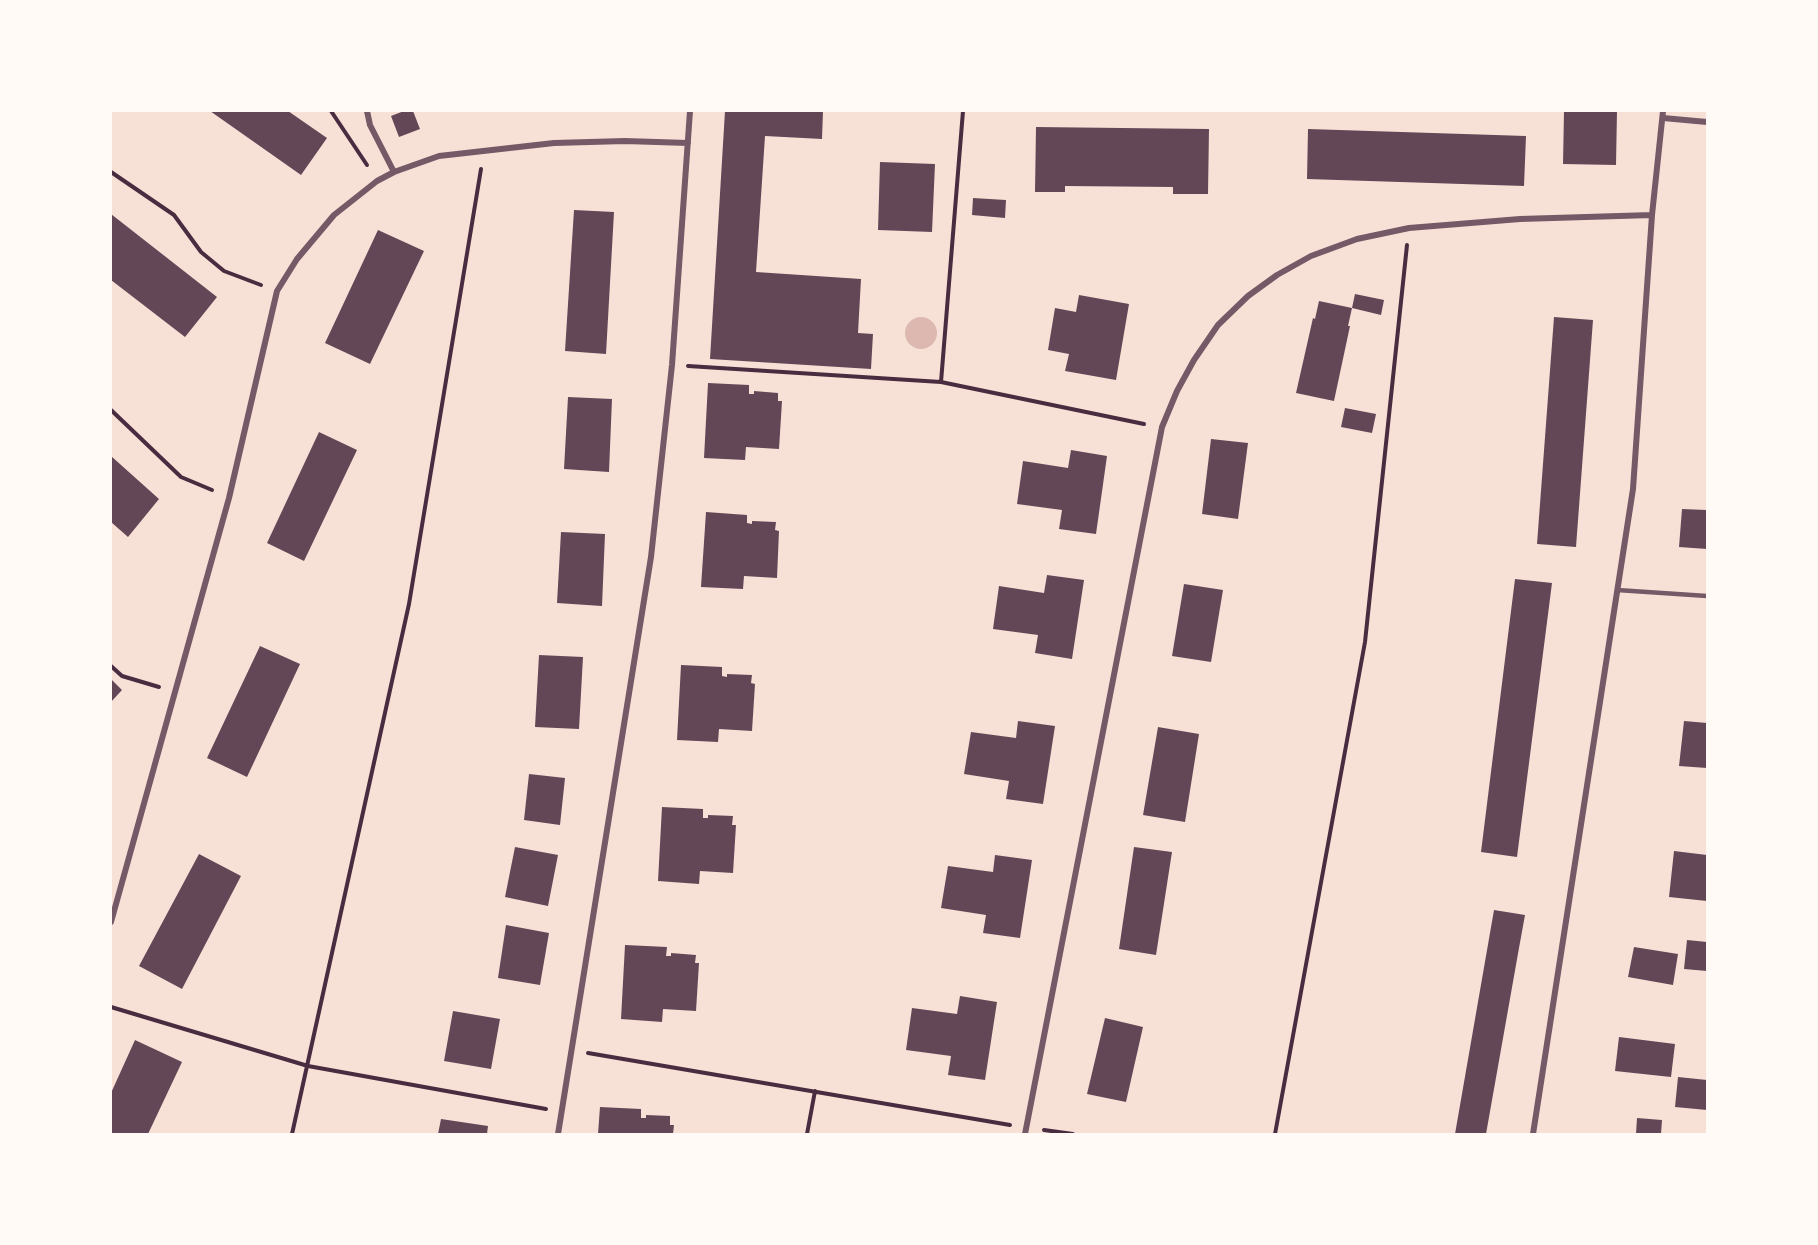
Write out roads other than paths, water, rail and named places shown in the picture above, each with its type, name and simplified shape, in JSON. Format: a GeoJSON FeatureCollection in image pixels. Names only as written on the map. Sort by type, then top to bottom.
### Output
{"type":"FeatureCollection","features":[{"type":"Feature","properties":{"kind":"street"},"geometry":{"type":"LineString","coordinates":[[368,111],[370,125],[394,172]]}},
{"type":"Feature","properties":{"kind":"street"},"geometry":{"type":"LineString","coordinates":[[558,1134],[651,557],[672,365],[690,111]]}},
{"type":"Feature","properties":{"kind":"street"},"geometry":{"type":"LineString","coordinates":[[1533,1134],[1633,489],[1652,215],[1663,115],[1707,122]]}},
{"type":"Feature","properties":{"kind":"street"},"geometry":{"type":"LineString","coordinates":[[111,922],[229,498],[277,291],[297,259],[334,215],[377,181],[394,172],[439,156],[555,143],[625,141],[688,143]]}},
{"type":"Feature","properties":{"kind":"street"},"geometry":{"type":"LineString","coordinates":[[1026,1131],[1162,428],[1177,391],[1194,360],[1218,325],[1248,296],[1277,275],[1311,256],[1357,239],[1409,228],[1520,219],[1652,215]]}},
{"type":"Feature","properties":{"kind":"lane"},"geometry":{"type":"LineString","coordinates":[[1617,590],[1707,596]]}}]}
